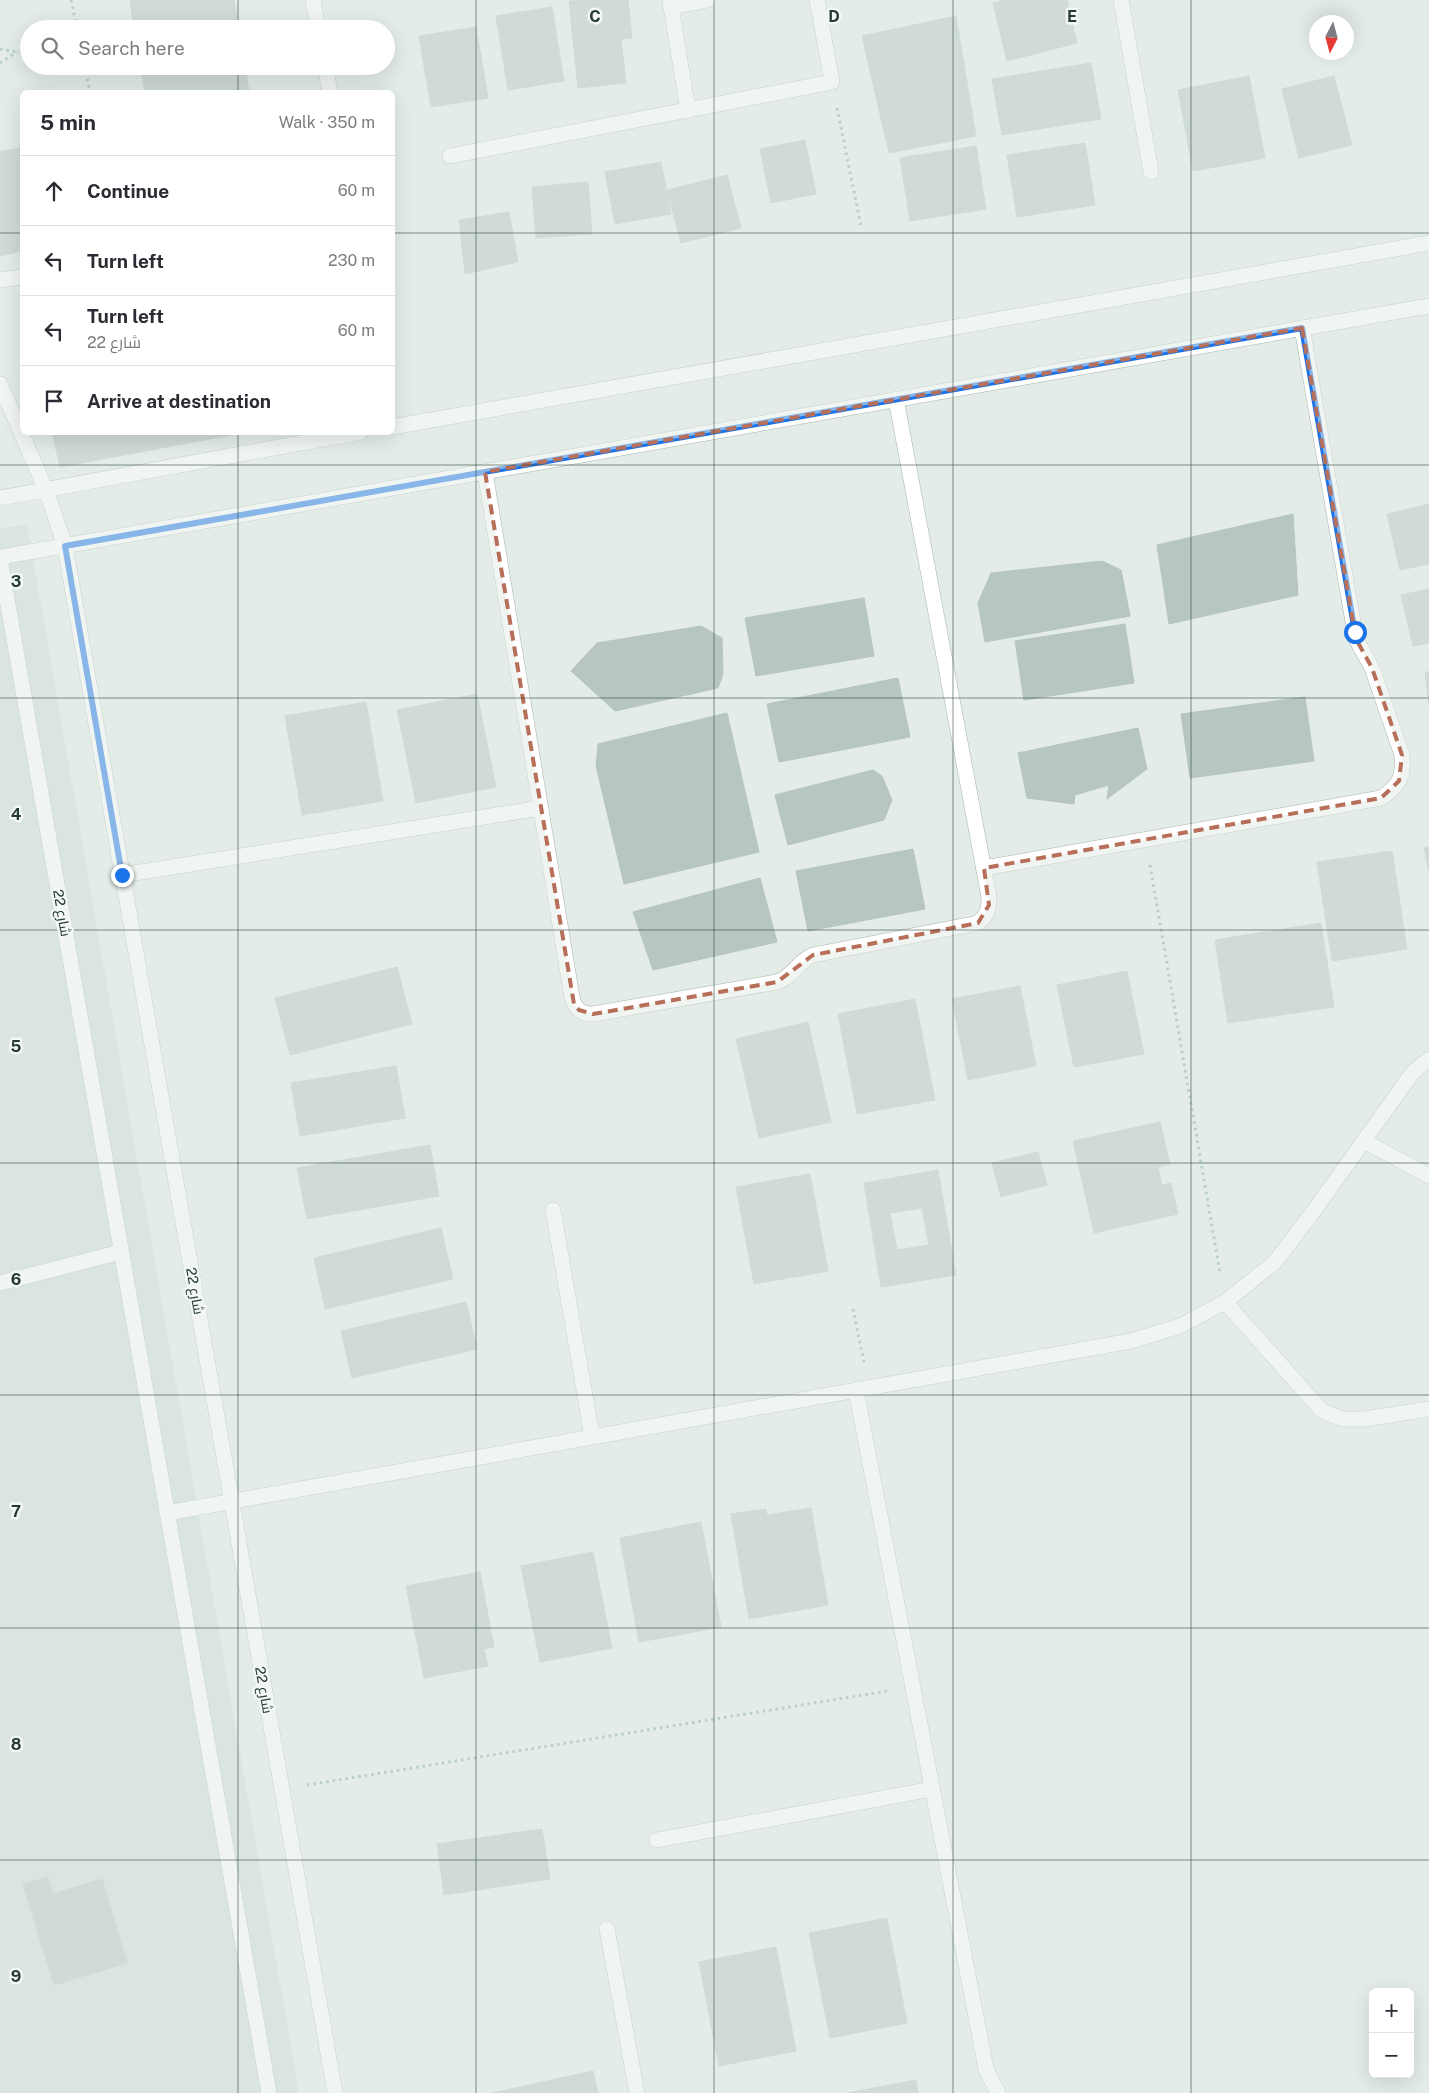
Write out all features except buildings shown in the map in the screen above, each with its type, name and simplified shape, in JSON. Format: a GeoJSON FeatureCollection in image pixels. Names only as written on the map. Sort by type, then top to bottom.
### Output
{"type":"FeatureCollection","features":[{"type":"Feature","properties":{"kind":"street"},"geometry":{"type":"LineString","coordinates":[[313,0],[316,20]]}},
{"type":"Feature","properties":{"kind":"street"},"geometry":{"type":"LineString","coordinates":[[688,110],[671,3],[708,0]]}},
{"type":"Feature","properties":{"kind":"street"},"geometry":{"type":"LineString","coordinates":[[450,156],[832,82],[816,0]]}},
{"type":"Feature","properties":{"kind":"street"},"geometry":{"type":"LineString","coordinates":[[1121,0],[1151,172]]}},
{"type":"Feature","properties":{"kind":"street"},"geometry":{"type":"LineString","coordinates":[[327,75],[330,90]]}},
{"type":"Feature","properties":{"kind":"street"},"geometry":{"type":"LineString","coordinates":[[395,426],[1429,243]]}},
{"type":"Feature","properties":{"kind":"street"},"geometry":{"type":"LineString","coordinates":[[0,280],[20,277]]}},
{"type":"Feature","properties":{"kind":"street"},"geometry":{"type":"LineString","coordinates":[[0,558],[1429,306]]}},
{"type":"Feature","properties":{"kind":"street"},"geometry":{"type":"LineString","coordinates":[[984,868],[1381,798],[1392,791],[1399,781],[1403,768],[1402,755],[1372,668],[1356,639],[1302,328]]}},
{"type":"Feature","properties":{"kind":"street","name":"شارع 22"},"geometry":{"type":"LineString","coordinates":[[0,384],[20,430]]}},
{"type":"Feature","properties":{"kind":"street"},"geometry":{"type":"LineString","coordinates":[[485,472],[572,997],[579,1010],[586,1014],[593,1014],[777,982],[784,980],[799,963],[813,955],[978,923],[984,918],[989,905],[984,868],[896,400]]}},
{"type":"Feature","properties":{"kind":"street","name":"شارع 22"},"geometry":{"type":"LineString","coordinates":[[22,435],[46,490],[65,546],[335,2093]]}},
{"type":"Feature","properties":{"kind":"street"},"geometry":{"type":"LineString","coordinates":[[0,498],[345,435]]}},
{"type":"Feature","properties":{"kind":"street","name":"شارع 22"},"geometry":{"type":"LineString","coordinates":[[0,558],[269,2093]]}},
{"type":"Feature","properties":{"kind":"street"},"geometry":{"type":"LineString","coordinates":[[122,875],[541,808]]}},
{"type":"Feature","properties":{"kind":"street"},"geometry":{"type":"LineString","coordinates":[[167,1512],[1130,1341],[1180,1326],[1225,1302],[1275,1262],[1314,1212],[1413,1072],[1429,1058]]}},
{"type":"Feature","properties":{"kind":"street"},"geometry":{"type":"LineString","coordinates":[[1364,1141],[1429,1176]]}},
{"type":"Feature","properties":{"kind":"street"},"geometry":{"type":"LineString","coordinates":[[553,1210],[592,1436]]}},
{"type":"Feature","properties":{"kind":"street"},"geometry":{"type":"LineString","coordinates":[[0,1283],[121,1252]]}},
{"type":"Feature","properties":{"kind":"street"},"geometry":{"type":"LineString","coordinates":[[1225,1302],[1322,1410],[1343,1419],[1365,1419],[1429,1408]]}},
{"type":"Feature","properties":{"kind":"street"},"geometry":{"type":"LineString","coordinates":[[863,1389],[932,1789],[986,2069],[998,2093]]}},
{"type":"Feature","properties":{"kind":"street"},"geometry":{"type":"LineString","coordinates":[[657,1840],[932,1789]]}},
{"type":"Feature","properties":{"kind":"street"},"geometry":{"type":"LineString","coordinates":[[607,1929],[638,2093]]}},
{"type":"Feature","properties":{"kind":"path"},"geometry":{"type":"LineString","coordinates":[[71,0],[75,20]]}},
{"type":"Feature","properties":{"kind":"path"},"geometry":{"type":"LineString","coordinates":[[0,49],[18,52]]}},
{"type":"Feature","properties":{"kind":"path"},"geometry":{"type":"LineString","coordinates":[[0,63],[18,52]]}},
{"type":"Feature","properties":{"kind":"path"},"geometry":{"type":"LineString","coordinates":[[87,75],[90,90]]}},
{"type":"Feature","properties":{"kind":"path"},"geometry":{"type":"LineString","coordinates":[[832,82],[861,226]]}},
{"type":"Feature","properties":{"kind":"path"},"geometry":{"type":"LineString","coordinates":[[1146,840],[1225,1302]]}},
{"type":"Feature","properties":{"kind":"path"},"geometry":{"type":"LineString","coordinates":[[853,1309],[863,1389]]}},
{"type":"Feature","properties":{"kind":"path"},"geometry":{"type":"LineString","coordinates":[[282,1789],[913,1687]]}},
{"type":"Feature","properties":{"kind":"highlighted area"},"geometry":{"type":"Polygon","coordinates":[[[1302,328],[1356,639],[1372,668],[1402,755],[1399,781],[1381,798],[984,868],[989,905],[978,923],[813,955],[777,982],[593,1014],[579,1010],[574,1004],[485,472],[1302,328]]]}},
{"type":"Feature","properties":{"kind":"shaded area"},"geometry":{"type":"Polygon","coordinates":[[[27,524],[299,2093],[0,2093],[0,529],[27,524]]]}},
{"type":"Feature","properties":{"kind":"route"},"geometry":{"type":"LineString","coordinates":[[122,875],[65,546],[1302,328],[1355,632]]}}]}
